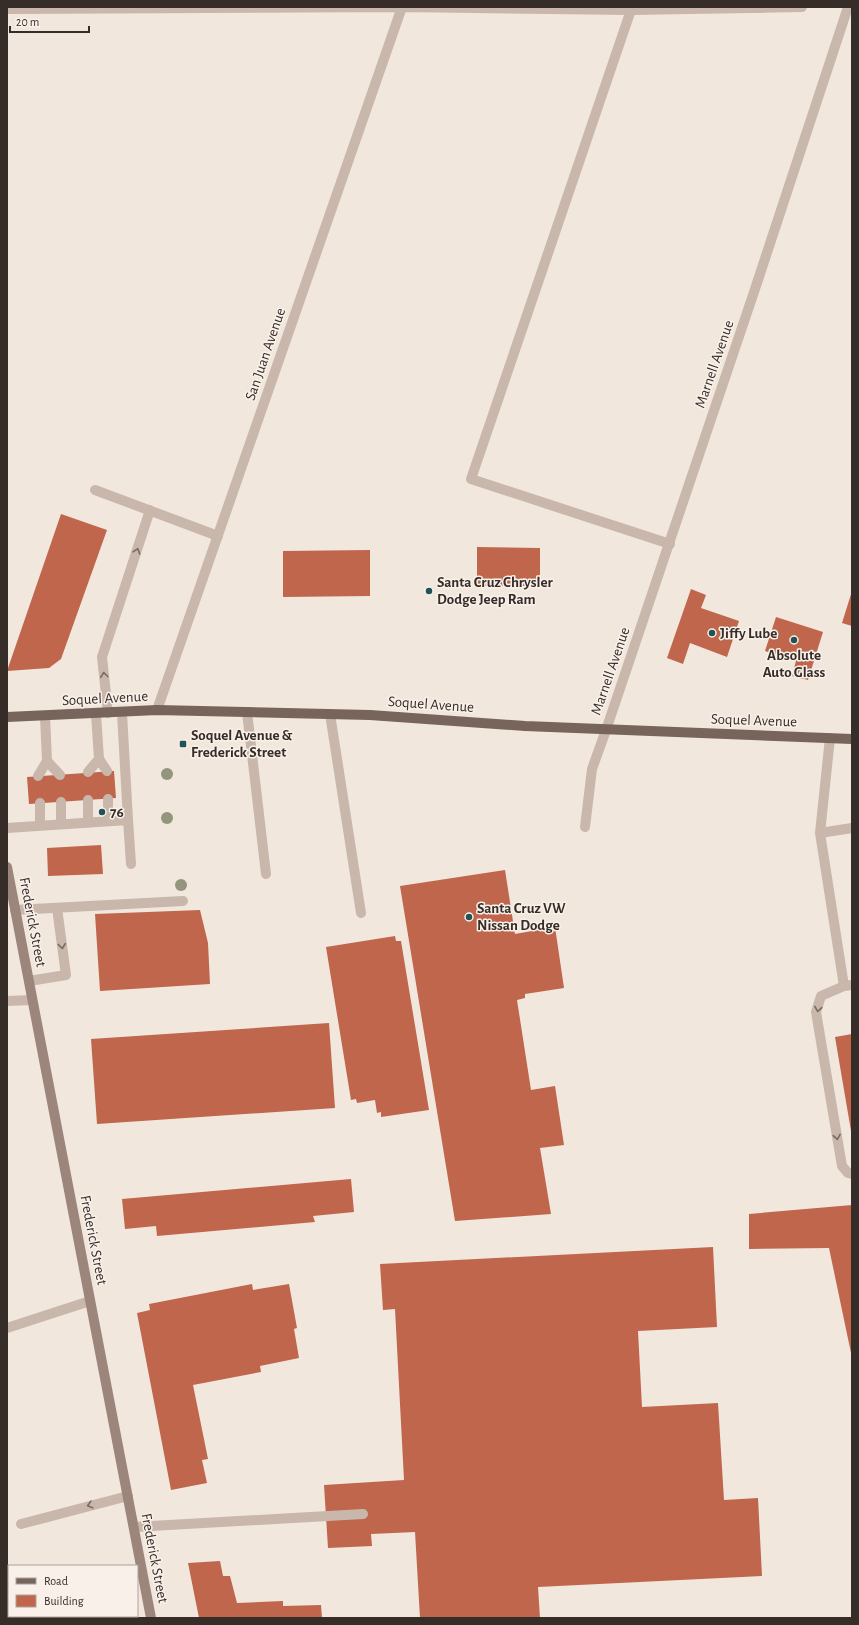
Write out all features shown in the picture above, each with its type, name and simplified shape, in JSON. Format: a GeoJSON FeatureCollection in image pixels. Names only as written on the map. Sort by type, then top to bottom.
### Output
{"type":"FeatureCollection","features":[{"type":"Feature","properties":{"kind":"main road","name":"Soquel Avenue"},"geometry":{"type":"LineString","coordinates":[[7,717],[108,714],[157,710],[330,714],[606,730],[852,739]]}},
{"type":"Feature","properties":{"kind":"main road","name":"Frederick Street"},"geometry":{"type":"LineString","coordinates":[[7,867],[134,1527],[140,1578],[151,1618]]}},
{"type":"Feature","properties":{"kind":"street"},"geometry":{"type":"LineString","coordinates":[[7,9],[402,7],[631,9],[802,7]]}},
{"type":"Feature","properties":{"kind":"street","name":"San Juan Avenue"},"geometry":{"type":"LineString","coordinates":[[157,710],[402,7]]}},
{"type":"Feature","properties":{"kind":"street","name":"Marnell Avenue"},"geometry":{"type":"LineString","coordinates":[[585,827],[592,769],[670,544],[848,7]]}},
{"type":"Feature","properties":{"kind":"street"},"geometry":{"type":"LineString","coordinates":[[631,9],[471,479],[670,544]]}},
{"type":"Feature","properties":{"kind":"street"},"geometry":{"type":"LineString","coordinates":[[95,490],[218,536]]}},
{"type":"Feature","properties":{"kind":"street"},"geometry":{"type":"LineString","coordinates":[[108,714],[102,657],[150,510]]}},
{"type":"Feature","properties":{"kind":"street"},"geometry":{"type":"LineString","coordinates":[[247,712],[266,874]]}},
{"type":"Feature","properties":{"kind":"street"},"geometry":{"type":"LineString","coordinates":[[122,713],[131,864]]}},
{"type":"Feature","properties":{"kind":"street"},"geometry":{"type":"LineString","coordinates":[[96,714],[98,759],[107,771]]}},
{"type":"Feature","properties":{"kind":"street"},"geometry":{"type":"LineString","coordinates":[[330,714],[361,913]]}},
{"type":"Feature","properties":{"kind":"street"},"geometry":{"type":"LineString","coordinates":[[38,776],[47,761],[44,716]]}},
{"type":"Feature","properties":{"kind":"street"},"geometry":{"type":"LineString","coordinates":[[830,738],[820,833],[848,986],[821,996],[816,1012],[842,1166],[848,1173],[852,1174]]}},
{"type":"Feature","properties":{"kind":"street"},"geometry":{"type":"LineString","coordinates":[[88,772],[98,759]]}},
{"type":"Feature","properties":{"kind":"street"},"geometry":{"type":"LineString","coordinates":[[47,761],[60,775]]}},
{"type":"Feature","properties":{"kind":"street"},"geometry":{"type":"LineString","coordinates":[[108,799],[108,821]]}},
{"type":"Feature","properties":{"kind":"street"},"geometry":{"type":"LineString","coordinates":[[88,800],[88,823]]}},
{"type":"Feature","properties":{"kind":"street"},"geometry":{"type":"LineString","coordinates":[[61,802],[61,824]]}},
{"type":"Feature","properties":{"kind":"street"},"geometry":{"type":"LineString","coordinates":[[40,804],[40,826]]}},
{"type":"Feature","properties":{"kind":"street"},"geometry":{"type":"LineString","coordinates":[[7,828],[128,820]]}},
{"type":"Feature","properties":{"kind":"street"},"geometry":{"type":"LineString","coordinates":[[820,833],[852,828]]}},
{"type":"Feature","properties":{"kind":"street"},"geometry":{"type":"LineString","coordinates":[[15,910],[183,901]]}},
{"type":"Feature","properties":{"kind":"street"},"geometry":{"type":"LineString","coordinates":[[29,981],[66,975],[57,908]]}},
{"type":"Feature","properties":{"kind":"street"},"geometry":{"type":"LineString","coordinates":[[7,1001],[32,1000]]}},
{"type":"Feature","properties":{"kind":"street"},"geometry":{"type":"LineString","coordinates":[[7,1328],[90,1301]]}},
{"type":"Feature","properties":{"kind":"street"},"geometry":{"type":"LineString","coordinates":[[21,1524],[128,1496]]}},
{"type":"Feature","properties":{"kind":"street"},"geometry":{"type":"LineString","coordinates":[[134,1527],[363,1514]]}},
{"type":"Feature","properties":{"kind":"building"},"geometry":{"type":"Polygon","coordinates":[[[61,514],[107,530],[61,659],[49,668],[7,671],[61,514]]]}},
{"type":"Feature","properties":{"kind":"building"},"geometry":{"type":"Polygon","coordinates":[[[477,547],[540,548],[540,586],[477,586],[477,547]]]}},
{"type":"Feature","properties":{"kind":"building"},"geometry":{"type":"Polygon","coordinates":[[[370,550],[370,596],[283,597],[283,551],[370,550]]]}},
{"type":"Feature","properties":{"kind":"building"},"geometry":{"type":"Polygon","coordinates":[[[691,589],[706,595],[701,608],[739,621],[727,657],[690,643],[683,664],[667,658],[691,589]]]}},
{"type":"Feature","properties":{"kind":"building"},"geometry":{"type":"Polygon","coordinates":[[[852,591],[852,626],[842,623],[852,591]]]}},
{"type":"Feature","properties":{"kind":"building"},"geometry":{"type":"Polygon","coordinates":[[[776,617],[823,632],[808,680],[792,676],[796,661],[765,651],[776,617]]]}},
{"type":"Feature","properties":{"kind":"building"},"geometry":{"type":"Polygon","coordinates":[[[114,771],[116,798],[29,804],[27,777],[114,771]]]}},
{"type":"Feature","properties":{"kind":"building"},"geometry":{"type":"Polygon","coordinates":[[[101,845],[103,874],[48,876],[47,848],[101,845]]]}},
{"type":"Feature","properties":{"kind":"building"},"geometry":{"type":"Polygon","coordinates":[[[505,870],[515,934],[555,927],[564,988],[525,994],[525,998],[517,1000],[531,1090],[555,1086],[564,1145],[540,1148],[551,1214],[455,1221],[400,886],[505,870]]]}},
{"type":"Feature","properties":{"kind":"building"},"geometry":{"type":"Polygon","coordinates":[[[200,910],[208,943],[210,984],[100,991],[95,914],[200,910]]]}},
{"type":"Feature","properties":{"kind":"building"},"geometry":{"type":"Polygon","coordinates":[[[395,936],[396,941],[401,941],[429,1110],[381,1117],[381,1112],[377,1113],[375,1100],[357,1103],[356,1099],[351,1100],[326,947],[395,936]]]}},
{"type":"Feature","properties":{"kind":"building"},"geometry":{"type":"Polygon","coordinates":[[[329,1023],[335,1108],[97,1124],[91,1039],[329,1023]]]}},
{"type":"Feature","properties":{"kind":"building"},"geometry":{"type":"Polygon","coordinates":[[[852,1034],[852,1131],[851,1131],[835,1037],[852,1034]]]}},
{"type":"Feature","properties":{"kind":"building"},"geometry":{"type":"Polygon","coordinates":[[[351,1179],[354,1212],[313,1216],[315,1222],[157,1236],[156,1226],[125,1229],[122,1199],[351,1179]]]}},
{"type":"Feature","properties":{"kind":"building"},"geometry":{"type":"Polygon","coordinates":[[[852,1205],[851,1353],[829,1248],[749,1249],[749,1214],[852,1205]]]}},
{"type":"Feature","properties":{"kind":"building"},"geometry":{"type":"Polygon","coordinates":[[[713,1247],[717,1327],[638,1331],[642,1407],[718,1403],[724,1500],[758,1498],[762,1576],[538,1587],[540,1618],[420,1618],[415,1532],[371,1534],[372,1546],[328,1548],[324,1485],[404,1480],[395,1309],[383,1310],[380,1264],[713,1247]]]}},
{"type":"Feature","properties":{"kind":"building"},"geometry":{"type":"Polygon","coordinates":[[[252,1284],[253,1290],[289,1284],[297,1328],[294,1329],[299,1358],[260,1366],[261,1372],[193,1385],[208,1459],[202,1460],[207,1483],[171,1490],[137,1313],[150,1310],[149,1304],[252,1284]]]}},
{"type":"Feature","properties":{"kind":"building"},"geometry":{"type":"Polygon","coordinates":[[[220,1561],[223,1576],[230,1576],[237,1603],[283,1601],[283,1606],[321,1605],[322,1618],[199,1618],[188,1563],[220,1561]]]}},
{"type":"Feature","properties":{"kind":"place","name":"Santa Cruz Chrysler Dodge Jeep Ram"},"geometry":{"type":"Point","coordinates":[429,591]}},
{"type":"Feature","properties":{"kind":"place","name":"Jiffy Lube"},"geometry":{"type":"Point","coordinates":[712,633]}},
{"type":"Feature","properties":{"kind":"place","name":"Absolute Auto Glass"},"geometry":{"type":"Point","coordinates":[794,640]}},
{"type":"Feature","properties":{"kind":"place","name":"Soquel Avenue & Frederick Street"},"geometry":{"type":"Point","coordinates":[183,744]}},
{"type":"Feature","properties":{"kind":"place","name":"76"},"geometry":{"type":"Point","coordinates":[102,812]}},
{"type":"Feature","properties":{"kind":"place","name":"Santa Cruz VW Nissan Dodge"},"geometry":{"type":"Point","coordinates":[469,917]}}]}
